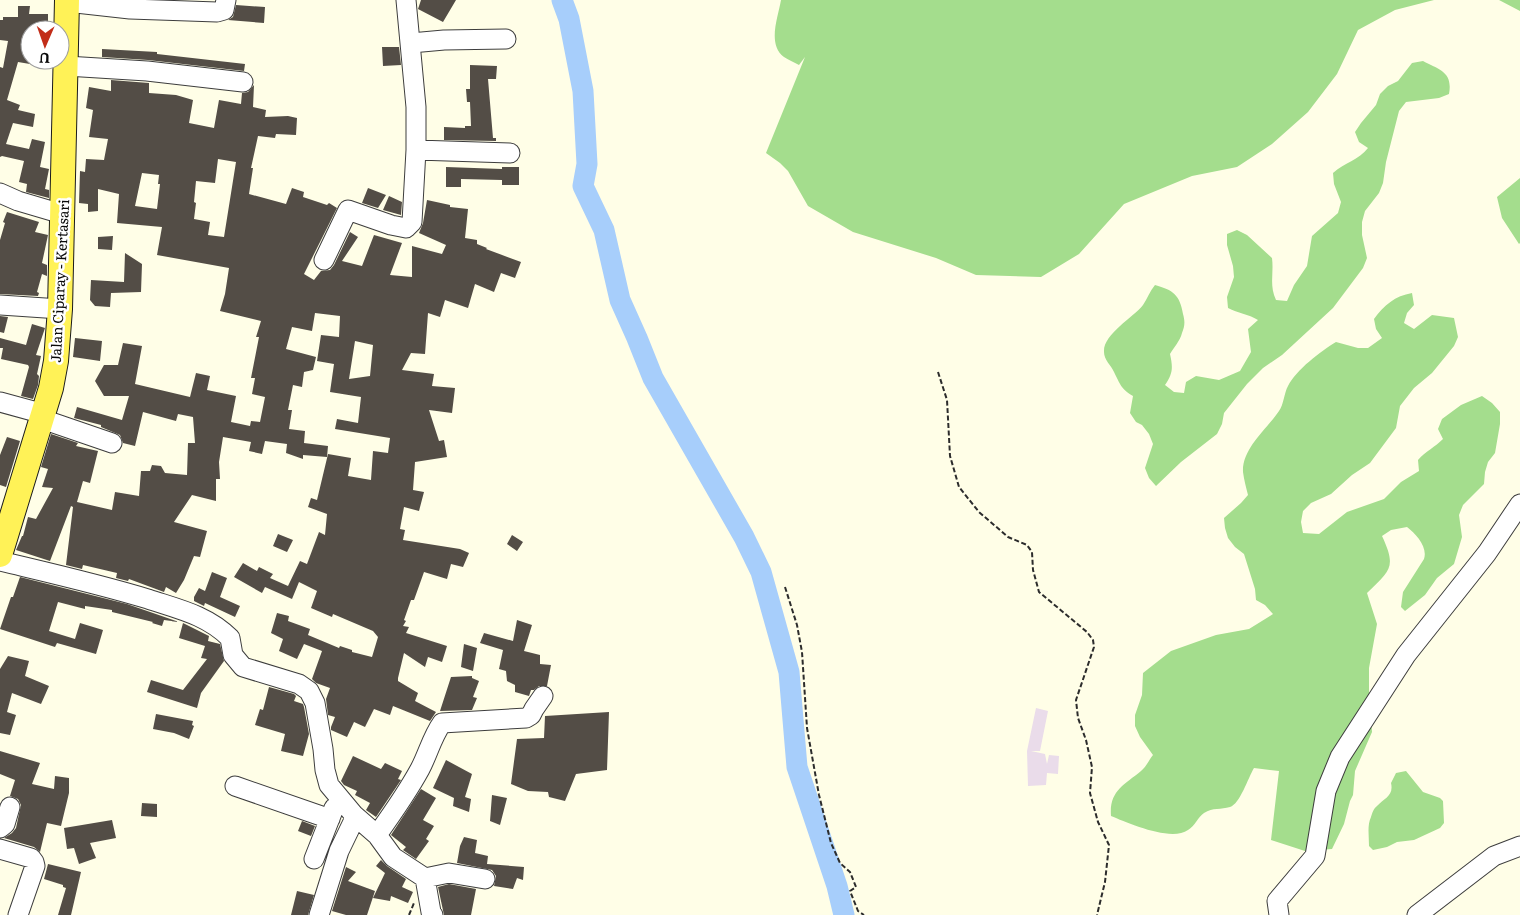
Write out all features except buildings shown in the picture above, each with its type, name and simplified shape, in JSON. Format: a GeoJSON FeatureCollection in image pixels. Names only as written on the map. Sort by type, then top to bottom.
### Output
{"type":"FeatureCollection","features":[{"type":"Feature","properties":{"kind":"main road","name":"Jalan Ciparay - Kertasari"},"geometry":{"type":"LineString","coordinates":[[67,1],[67,20]]}},
{"type":"Feature","properties":{"kind":"main road","name":"Jalan Ciparay - Kertasari"},"geometry":{"type":"LineString","coordinates":[[0,555],[54,375],[60,309],[66,70]]}},
{"type":"Feature","properties":{"kind":"street"},"geometry":{"type":"LineString","coordinates":[[67,1],[130,9],[217,12],[224,10],[226,0]]}},
{"type":"Feature","properties":{"kind":"street"},"geometry":{"type":"LineString","coordinates":[[324,260],[348,210],[391,226],[406,228],[412,222],[416,107],[406,0]]}},
{"type":"Feature","properties":{"kind":"street"},"geometry":{"type":"LineString","coordinates":[[411,44],[444,40],[506,39]]}},
{"type":"Feature","properties":{"kind":"street"},"geometry":{"type":"LineString","coordinates":[[70,66],[148,70],[243,82]]}},
{"type":"Feature","properties":{"kind":"street"},"geometry":{"type":"LineString","coordinates":[[416,150],[510,153]]}},
{"type":"Feature","properties":{"kind":"street"},"geometry":{"type":"LineString","coordinates":[[0,193],[18,201],[62,214]]}},
{"type":"Feature","properties":{"kind":"street"},"geometry":{"type":"LineString","coordinates":[[0,305],[60,309]]}},
{"type":"Feature","properties":{"kind":"street"},"geometry":{"type":"LineString","coordinates":[[0,402],[112,442]]}},
{"type":"Feature","properties":{"kind":"street"},"geometry":{"type":"LineString","coordinates":[[1279,915],[1277,901],[1316,856],[1326,791],[1340,758],[1406,655],[1487,553],[1520,504]]}},
{"type":"Feature","properties":{"kind":"street"},"geometry":{"type":"LineString","coordinates":[[0,561],[116,589],[197,614],[222,630],[230,638],[233,655],[243,667],[299,684],[309,691],[314,703],[329,785],[354,815],[376,835],[393,857],[425,878],[449,873],[486,880]]}},
{"type":"Feature","properties":{"kind":"street"},"geometry":{"type":"LineString","coordinates":[[376,835],[403,800],[420,768],[433,737],[442,723],[526,718],[531,715],[543,696]]}},
{"type":"Feature","properties":{"kind":"street"},"geometry":{"type":"LineString","coordinates":[[235,786],[330,818]]}},
{"type":"Feature","properties":{"kind":"street"},"geometry":{"type":"LineString","coordinates":[[314,859],[339,798]]}},
{"type":"Feature","properties":{"kind":"street"},"geometry":{"type":"LineString","coordinates":[[0,828],[5,824],[10,807]]}},
{"type":"Feature","properties":{"kind":"street"},"geometry":{"type":"LineString","coordinates":[[319,915],[338,852],[353,822],[354,815]]}},
{"type":"Feature","properties":{"kind":"street"},"geometry":{"type":"LineString","coordinates":[[1417,915],[1494,856],[1520,846]]}},
{"type":"Feature","properties":{"kind":"street"},"geometry":{"type":"LineString","coordinates":[[0,849],[31,858],[34,862],[35,866],[18,915]]}},
{"type":"Feature","properties":{"kind":"street"},"geometry":{"type":"LineString","coordinates":[[425,878],[429,905],[433,915]]}},
{"type":"Feature","properties":{"kind":"path"},"geometry":{"type":"LineString","coordinates":[[938,372],[947,400],[950,456],[959,487],[979,512],[993,524],[1008,536],[1027,545],[1032,552],[1033,570],[1039,592],[1087,632],[1093,640],[1094,647],[1076,700],[1078,718],[1086,740],[1092,767],[1090,793],[1098,822],[1109,845],[1105,882],[1097,915]]}},
{"type":"Feature","properties":{"kind":"path"},"geometry":{"type":"LineString","coordinates":[[785,587],[797,624],[802,652],[807,728],[819,795],[831,843],[840,863],[850,872],[856,887],[850,891],[858,911],[864,915]]}},
{"type":"Feature","properties":{"kind":"shaded area"},"geometry":{"type":"Polygon","coordinates":[[[1036,708],[1048,711],[1040,751],[1031,751],[1045,754],[1047,764],[1049,755],[1059,756],[1058,774],[1047,773],[1046,785],[1028,786],[1027,751],[1036,708]]]}},
{"type":"Feature","properties":{"kind":"green space"},"geometry":{"type":"Polygon","coordinates":[[[781,0],[1434,0],[1395,10],[1358,30],[1337,74],[1308,112],[1272,144],[1237,167],[1192,176],[1124,204],[1079,254],[1041,277],[976,275],[936,258],[853,232],[808,206],[788,171],[766,153],[805,57],[799,65],[784,57],[776,45],[775,30],[781,0]]]}},
{"type":"Feature","properties":{"kind":"green space"},"geometry":{"type":"Polygon","coordinates":[[[1499,0],[1520,0],[1520,11],[1499,0]]]}},
{"type":"Feature","properties":{"kind":"green space"},"geometry":{"type":"Polygon","coordinates":[[[1423,61],[1447,76],[1450,87],[1449,94],[1439,98],[1406,102],[1399,111],[1386,162],[1383,183],[1379,193],[1365,211],[1362,222],[1362,235],[1367,258],[1363,268],[1333,308],[1247,384],[1224,413],[1222,424],[1217,434],[1181,462],[1156,486],[1149,478],[1145,468],[1153,444],[1149,434],[1142,425],[1136,422],[1130,413],[1133,396],[1121,386],[1105,358],[1105,345],[1108,339],[1143,305],[1155,285],[1175,294],[1182,308],[1184,321],[1181,336],[1170,354],[1172,370],[1165,385],[1174,392],[1184,393],[1186,382],[1196,376],[1219,380],[1240,371],[1251,352],[1248,329],[1258,320],[1228,308],[1227,297],[1234,277],[1227,245],[1227,234],[1237,230],[1247,235],[1272,258],[1274,295],[1276,300],[1287,301],[1294,285],[1307,266],[1312,236],[1338,213],[1341,202],[1334,184],[1333,173],[1360,156],[1368,148],[1359,142],[1355,132],[1376,105],[1380,94],[1388,86],[1398,81],[1412,63],[1423,61]]]}},
{"type":"Feature","properties":{"kind":"green space"},"geometry":{"type":"Polygon","coordinates":[[[1520,178],[1519,244],[1502,218],[1497,197],[1520,178]]]}},
{"type":"Feature","properties":{"kind":"green space"},"geometry":{"type":"Polygon","coordinates":[[[1412,293],[1414,305],[1407,313],[1404,323],[1414,329],[1432,315],[1454,318],[1458,337],[1454,346],[1432,373],[1414,388],[1400,406],[1396,428],[1370,463],[1352,475],[1331,494],[1311,503],[1303,511],[1301,522],[1303,533],[1319,534],[1347,512],[1384,499],[1401,482],[1419,471],[1418,460],[1443,439],[1438,429],[1442,419],[1461,405],[1482,396],[1500,412],[1500,424],[1495,453],[1488,462],[1484,484],[1463,505],[1459,515],[1462,537],[1454,564],[1437,578],[1425,595],[1405,611],[1401,607],[1403,592],[1424,559],[1423,545],[1407,527],[1391,530],[1382,536],[1389,555],[1389,568],[1367,593],[1377,624],[1369,668],[1372,732],[1355,771],[1353,795],[1344,824],[1332,849],[1305,851],[1271,840],[1279,771],[1254,768],[1234,805],[1207,811],[1188,830],[1181,833],[1161,833],[1111,816],[1112,800],[1115,794],[1143,769],[1153,755],[1140,737],[1135,726],[1135,715],[1142,695],[1143,673],[1171,651],[1216,635],[1249,629],[1273,614],[1265,605],[1256,600],[1255,589],[1244,554],[1228,538],[1225,528],[1224,518],[1248,495],[1243,472],[1244,463],[1251,447],[1279,411],[1288,386],[1303,367],[1336,342],[1358,348],[1368,348],[1382,338],[1376,329],[1374,319],[1378,314],[1395,299],[1412,293]]]}},
{"type":"Feature","properties":{"kind":"green space"},"geometry":{"type":"Polygon","coordinates":[[[1406,771],[1423,792],[1440,798],[1443,801],[1444,823],[1440,828],[1414,840],[1397,842],[1387,847],[1373,850],[1369,846],[1368,831],[1373,812],[1390,794],[1391,783],[1396,773],[1406,771]]]}},
{"type":"Feature","properties":{"kind":"waterway"},"geometry":{"type":"LineString","coordinates":[[562,0],[569,19],[583,91],[587,164],[583,186],[604,230],[620,300],[653,378],[744,537],[761,572],[789,672],[797,767],[837,886],[844,915]]}}]}
